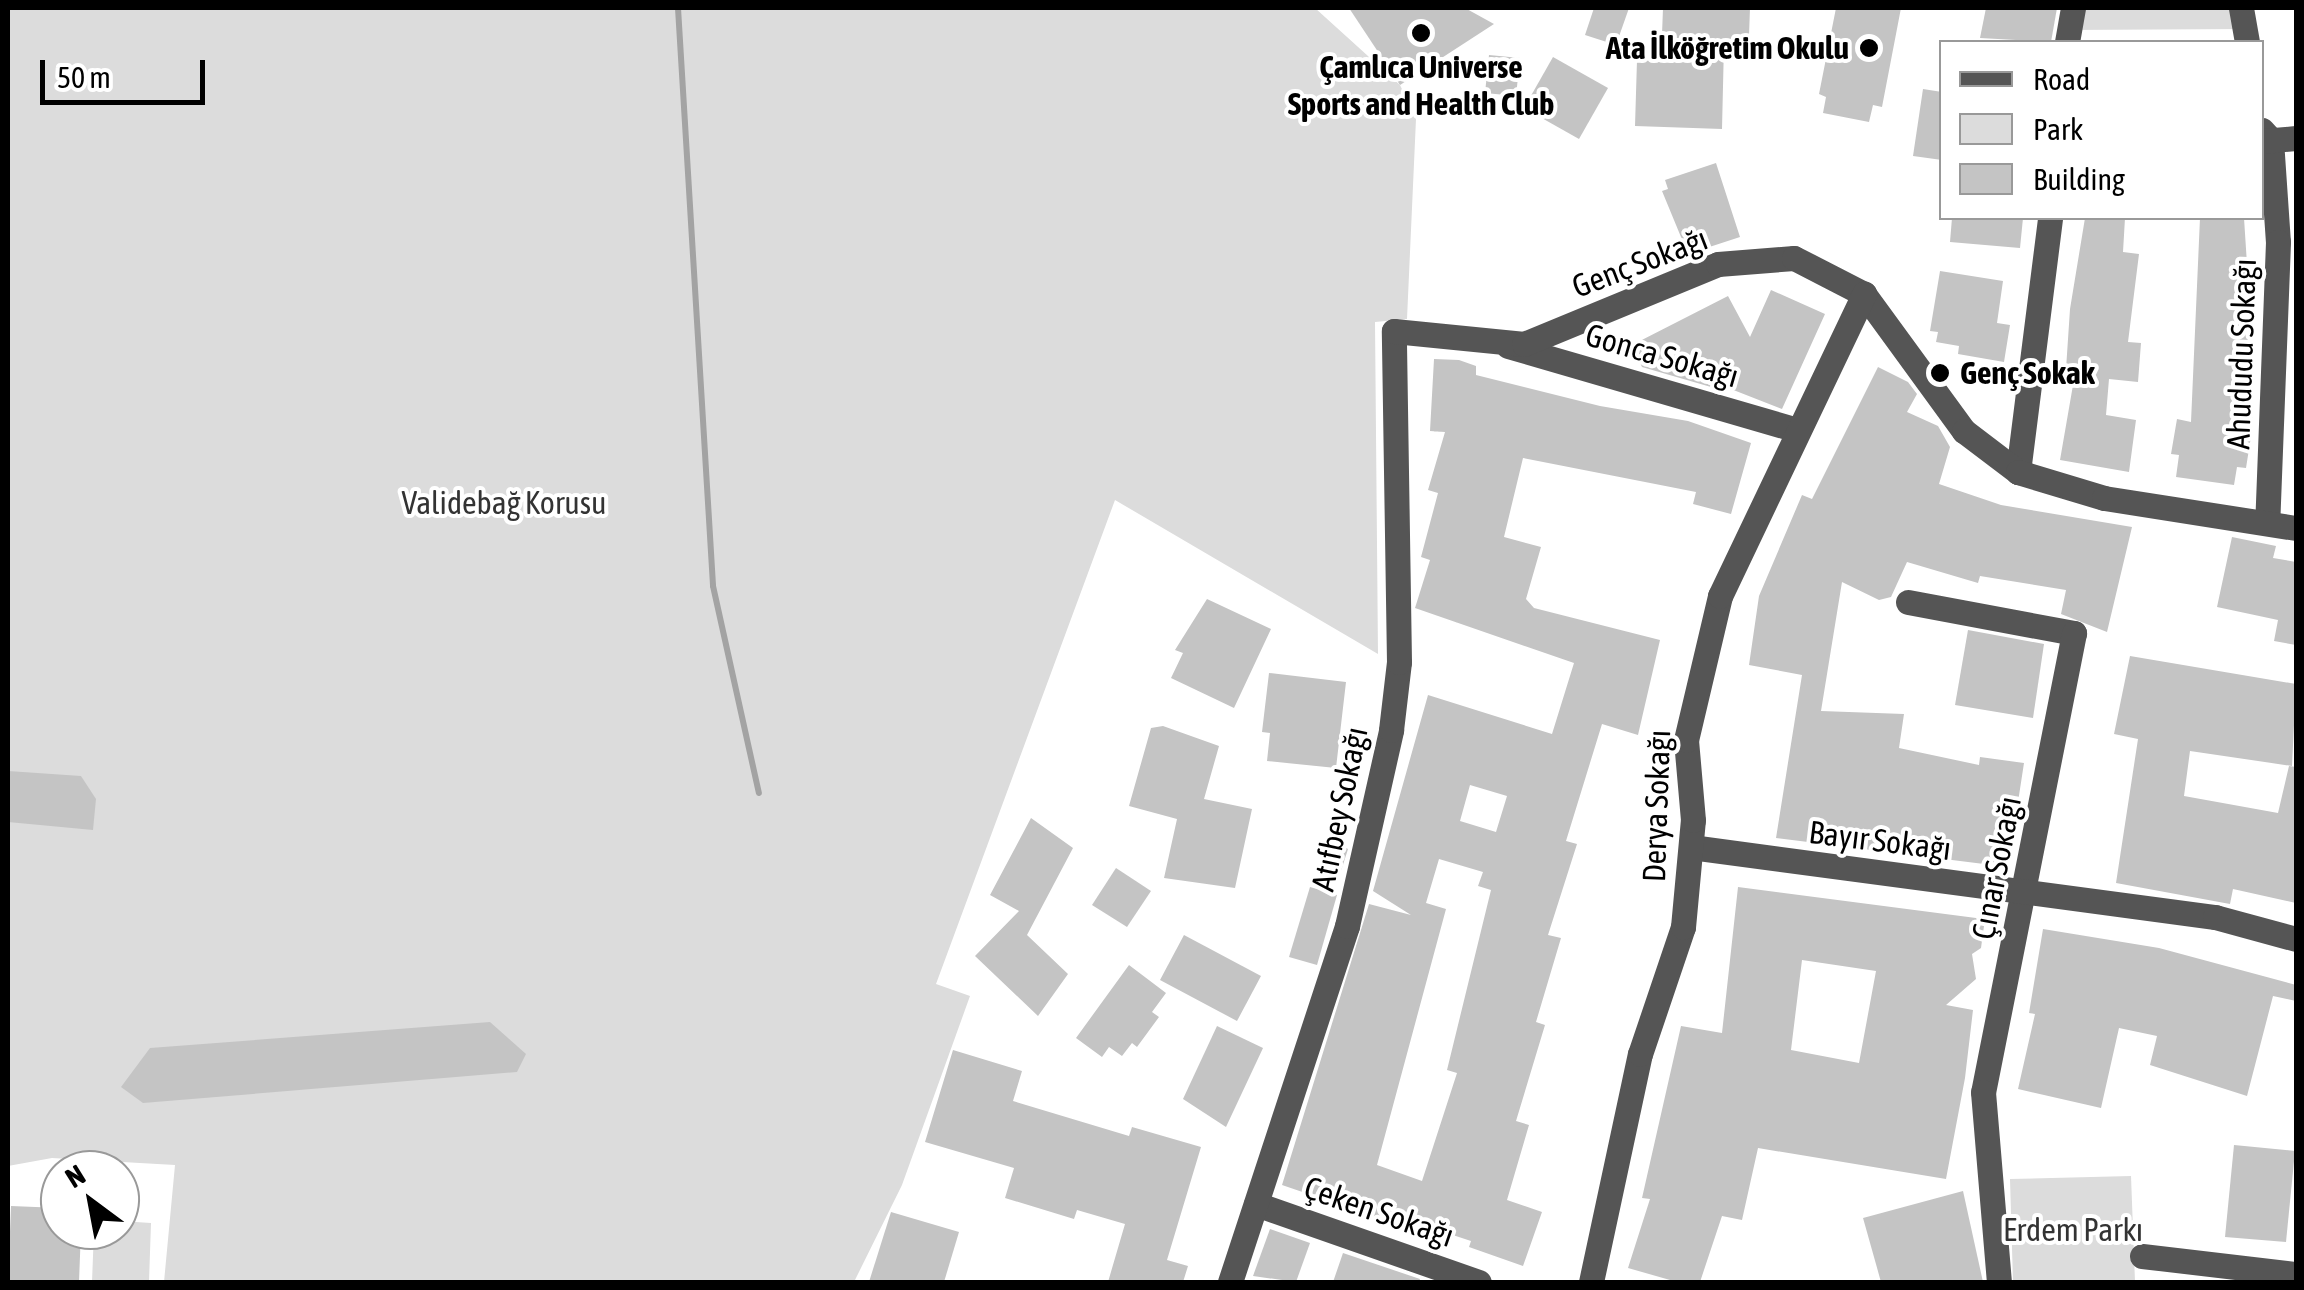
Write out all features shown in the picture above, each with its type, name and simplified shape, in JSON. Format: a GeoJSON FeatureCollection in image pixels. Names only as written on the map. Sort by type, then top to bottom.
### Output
{"type":"FeatureCollection","features":[{"type":"Feature","properties":{"kind":"street"},"geometry":{"type":"LineString","coordinates":[[2067,40],[2073,8]]}},
{"type":"Feature","properties":{"kind":"street"},"geometry":{"type":"LineString","coordinates":[[2243,8],[2247,40]]}},
{"type":"Feature","properties":{"kind":"street","name":"Ahududu Sokağı"},"geometry":{"type":"LineString","coordinates":[[2267,523],[2277,314],[2273,137]]}},
{"type":"Feature","properties":{"kind":"street"},"geometry":{"type":"LineString","coordinates":[[2018,472],[2050,220]]}},
{"type":"Feature","properties":{"kind":"street","name":"Genç Sokağı"},"geometry":{"type":"LineString","coordinates":[[1394,331],[1508,346],[1718,264],[1794,258],[1864,294],[1964,431],[2018,472],[2104,498],[2296,528]]}},
{"type":"Feature","properties":{"kind":"street","name":"Derya Sokağı"},"geometry":{"type":"LineString","coordinates":[[1592,1282],[1640,1054],[1683,927],[1691,847],[1686,740],[1720,596],[1864,294]]}},
{"type":"Feature","properties":{"kind":"street","name":"Atıfbey Sokağı"},"geometry":{"type":"LineString","coordinates":[[1230,1282],[1347,926],[1392,730],[1399,662],[1394,331]]}},
{"type":"Feature","properties":{"kind":"street","name":"Gonca Sokağı"},"geometry":{"type":"LineString","coordinates":[[1508,346],[1797,430]]}},
{"type":"Feature","properties":{"kind":"street","name":"Çınar Sokağı"},"geometry":{"type":"LineString","coordinates":[[1908,602],[2074,632],[2026,892],[1983,1092],[1999,1282]]}},
{"type":"Feature","properties":{"kind":"street","name":"Bayır Sokağı"},"geometry":{"type":"LineString","coordinates":[[1691,847],[2215,918],[2296,939]]}},
{"type":"Feature","properties":{"kind":"street","name":"Çeken Sokağı"},"geometry":{"type":"LineString","coordinates":[[1256,1204],[1479,1282]]}},
{"type":"Feature","properties":{"kind":"street"},"geometry":{"type":"LineString","coordinates":[[2142,1256],[2296,1274]]}},
{"type":"Feature","properties":{"kind":"green space","name":"Validebağ Korusu"},"geometry":{"type":"Polygon","coordinates":[[[8,8],[1315,8],[1400,85],[1416,119],[1407,319],[1375,322],[1378,654],[1115,500],[936,984],[970,996],[902,1185],[854,1282],[164,1282],[175,1165],[140,1163],[140,1150],[40,1150],[40,1160],[8,1166],[8,8]]]}},
{"type":"Feature","properties":{"kind":"green space"},"geometry":{"type":"Polygon","coordinates":[[[2073,8],[2241,8],[2245,29],[2068,30],[2073,8]]]}},
{"type":"Feature","properties":{"kind":"green space","name":"Erdem Parkı"},"geometry":{"type":"Polygon","coordinates":[[[2131,1176],[2135,1282],[2013,1282],[2010,1179],[2131,1176]]]}},
{"type":"Feature","properties":{"kind":"green space"},"geometry":{"type":"Polygon","coordinates":[[[140,1222],[151,1223],[149,1282],[92,1282],[93,1250],[140,1250],[140,1222]]]}},
{"type":"Feature","properties":{"kind":"building","name":"Çamlıca Universe Sports and Health Club"},"geometry":{"type":"Polygon","coordinates":[[[1349,8],[1465,8],[1494,24],[1400,85],[1349,8]]]}},
{"type":"Feature","properties":{"kind":"building"},"geometry":{"type":"Polygon","coordinates":[[[1594,8],[1629,8],[1616,45],[1585,35],[1594,8]]]}},
{"type":"Feature","properties":{"kind":"building"},"geometry":{"type":"Polygon","coordinates":[[[1663,8],[1750,8],[1749,36],[1724,44],[1722,129],[1635,126],[1637,60],[1661,61],[1663,8]]]}},
{"type":"Feature","properties":{"kind":"building","name":"Ata İlköğretim Okulu"},"geometry":{"type":"Polygon","coordinates":[[[1836,8],[1901,8],[1882,107],[1873,105],[1869,122],[1823,113],[1826,97],[1819,94],[1836,8]]]}},
{"type":"Feature","properties":{"kind":"building"},"geometry":{"type":"Polygon","coordinates":[[[1986,8],[2057,8],[2051,40],[1980,38],[1986,8]]]}},
{"type":"Feature","properties":{"kind":"building"},"geometry":{"type":"Polygon","coordinates":[[[1489,55],[1520,58],[1516,96],[1485,93],[1489,55]]]}},
{"type":"Feature","properties":{"kind":"building"},"geometry":{"type":"Polygon","coordinates":[[[1553,57],[1608,88],[1579,139],[1524,108],[1553,57]]]}},
{"type":"Feature","properties":{"kind":"building"},"geometry":{"type":"Polygon","coordinates":[[[1923,89],[1939,92],[1939,160],[1913,156],[1923,89]]]}},
{"type":"Feature","properties":{"kind":"building"},"geometry":{"type":"Polygon","coordinates":[[[1716,163],[1740,237],[1688,254],[1662,191],[1668,189],[1665,180],[1716,163]]]}},
{"type":"Feature","properties":{"kind":"building"},"geometry":{"type":"Polygon","coordinates":[[[1952,220],[2023,220],[2020,248],[1950,242],[1952,220]]]}},
{"type":"Feature","properties":{"kind":"building"},"geometry":{"type":"Polygon","coordinates":[[[2085,220],[2125,220],[2123,252],[2139,254],[2128,342],[2141,343],[2138,382],[2109,379],[2106,415],[2136,420],[2129,472],[2060,460],[2073,385],[2065,384],[2070,309],[2085,220]]]}},
{"type":"Feature","properties":{"kind":"building"},"geometry":{"type":"Polygon","coordinates":[[[2200,220],[2244,220],[2247,264],[2255,264],[2252,430],[2246,468],[2237,467],[2234,485],[2176,477],[2179,455],[2171,454],[2177,419],[2191,422],[2200,220]]]}},
{"type":"Feature","properties":{"kind":"building"},"geometry":{"type":"Polygon","coordinates":[[[1940,271],[2003,281],[1997,323],[2010,325],[2004,362],[1958,354],[1959,346],[1936,342],[1938,332],[1930,331],[1940,271]]]}},
{"type":"Feature","properties":{"kind":"building"},"geometry":{"type":"Polygon","coordinates":[[[1771,290],[1825,314],[1782,409],[1713,382],[1711,387],[1642,367],[1632,345],[1728,296],[1750,337],[1771,290]]]}},
{"type":"Feature","properties":{"kind":"building"},"geometry":{"type":"Polygon","coordinates":[[[1434,359],[1459,360],[1476,366],[1476,375],[1600,406],[1688,421],[1751,443],[1731,514],[1693,504],[1696,492],[1523,458],[1504,537],[1541,547],[1526,599],[1534,608],[1660,640],[1638,735],[1602,724],[1566,841],[1577,844],[1548,935],[1561,938],[1536,1022],[1545,1025],[1516,1121],[1529,1125],[1507,1200],[1542,1212],[1523,1266],[1469,1247],[1471,1241],[1392,1215],[1390,1222],[1282,1185],[1369,904],[1411,915],[1373,891],[1428,695],[1552,734],[1574,663],[1415,608],[1430,560],[1421,557],[1438,493],[1428,490],[1445,432],[1430,431],[1434,359]],[[1470,785],[1460,821],[1496,832],[1507,796],[1470,785]],[[1439,859],[1426,903],[1446,909],[1377,1165],[1422,1181],[1457,1073],[1447,1070],[1491,890],[1478,886],[1483,872],[1439,859]]]}},
{"type":"Feature","properties":{"kind":"building"},"geometry":{"type":"Polygon","coordinates":[[[1878,367],[1908,382],[1917,394],[1907,412],[1938,426],[1950,447],[1939,484],[2001,505],[2132,527],[2107,632],[2061,614],[2066,590],[1980,576],[1978,583],[1907,562],[1891,597],[1879,600],[1842,582],[1821,711],[1904,714],[1899,748],[1979,765],[1980,757],[2024,763],[2008,867],[1776,838],[1802,675],[1749,665],[1759,596],[1802,495],[1812,499],[1878,367]]]}},
{"type":"Feature","properties":{"kind":"building"},"geometry":{"type":"Polygon","coordinates":[[[2232,537],[2276,546],[2273,558],[2296,562],[2296,645],[2274,641],[2278,620],[2217,607],[2232,537]]]}},
{"type":"Feature","properties":{"kind":"building"},"geometry":{"type":"Polygon","coordinates":[[[1207,599],[1271,629],[1234,708],[1171,678],[1183,653],[1175,650],[1207,599]]]}},
{"type":"Feature","properties":{"kind":"building"},"geometry":{"type":"Polygon","coordinates":[[[1968,630],[2044,644],[2033,718],[1955,705],[1968,630]]]}},
{"type":"Feature","properties":{"kind":"building"},"geometry":{"type":"Polygon","coordinates":[[[2130,656],[2296,684],[2292,766],[2190,751],[2184,796],[2278,813],[2289,766],[2296,767],[2296,903],[2233,889],[2230,904],[2116,883],[2138,739],[2114,734],[2130,656]]]}},
{"type":"Feature","properties":{"kind":"building"},"geometry":{"type":"Polygon","coordinates":[[[1269,673],[1346,682],[1336,768],[1267,761],[1270,733],[1262,732],[1269,673]]]}},
{"type":"Feature","properties":{"kind":"building"},"geometry":{"type":"Polygon","coordinates":[[[1163,726],[1219,746],[1204,799],[1252,809],[1235,888],[1164,878],[1177,819],[1129,806],[1151,728],[1163,726]]]}},
{"type":"Feature","properties":{"kind":"building"},"geometry":{"type":"Polygon","coordinates":[[[8,771],[81,776],[96,799],[93,830],[8,822],[8,771]]]}},
{"type":"Feature","properties":{"kind":"building"},"geometry":{"type":"Polygon","coordinates":[[[1031,818],[1073,848],[1027,935],[1068,974],[1038,1016],[975,956],[1019,911],[990,895],[1031,818]]]}},
{"type":"Feature","properties":{"kind":"building"},"geometry":{"type":"Polygon","coordinates":[[[1337,843],[1348,849],[1341,871],[1325,861],[1337,843]]]}},
{"type":"Feature","properties":{"kind":"building"},"geometry":{"type":"Polygon","coordinates":[[[1116,868],[1151,891],[1127,927],[1092,905],[1116,868]]]}},
{"type":"Feature","properties":{"kind":"building"},"geometry":{"type":"Polygon","coordinates":[[[1310,887],[1337,895],[1317,965],[1289,957],[1310,887]]]}},
{"type":"Feature","properties":{"kind":"building"},"geometry":{"type":"Polygon","coordinates":[[[1738,887],[1976,918],[1984,926],[1981,948],[1972,954],[1976,979],[1946,1005],[1973,1010],[1946,1179],[1758,1148],[1742,1220],[1722,1216],[1700,1282],[1677,1282],[1628,1268],[1650,1199],[1642,1198],[1681,1026],[1722,1033],[1738,887]],[[1802,960],[1791,1050],[1859,1063],[1876,971],[1802,960]]]}},
{"type":"Feature","properties":{"kind":"building"},"geometry":{"type":"Polygon","coordinates":[[[2043,929],[2159,948],[2296,985],[2296,1001],[2273,996],[2247,1096],[2150,1065],[2157,1036],[2119,1028],[2101,1108],[2018,1089],[2035,1014],[2029,1013],[2043,929]]]}},
{"type":"Feature","properties":{"kind":"building"},"geometry":{"type":"Polygon","coordinates":[[[1184,935],[1261,976],[1237,1021],[1160,980],[1184,935]]]}},
{"type":"Feature","properties":{"kind":"building"},"geometry":{"type":"Polygon","coordinates":[[[1129,965],[1166,993],[1152,1012],[1159,1017],[1137,1047],[1132,1043],[1122,1056],[1109,1047],[1102,1057],[1076,1038],[1129,965]]]}},
{"type":"Feature","properties":{"kind":"building"},"geometry":{"type":"Polygon","coordinates":[[[490,1022],[526,1054],[517,1072],[143,1103],[121,1087],[150,1048],[490,1022]]]}},
{"type":"Feature","properties":{"kind":"building"},"geometry":{"type":"Polygon","coordinates":[[[1217,1026],[1263,1048],[1226,1127],[1183,1099],[1217,1026]]]}},
{"type":"Feature","properties":{"kind":"building"},"geometry":{"type":"Polygon","coordinates":[[[953,1050],[1022,1071],[1013,1101],[1129,1136],[1132,1127],[1201,1147],[1167,1260],[1188,1266],[1183,1282],[1108,1282],[1125,1224],[1077,1210],[1074,1219],[1005,1198],[1014,1168],[925,1142],[953,1050]]]}},
{"type":"Feature","properties":{"kind":"building"},"geometry":{"type":"Polygon","coordinates":[[[2234,1145],[2295,1151],[2286,1242],[2225,1237],[2234,1145]]]}},
{"type":"Feature","properties":{"kind":"building"},"geometry":{"type":"Polygon","coordinates":[[[1963,1191],[1983,1282],[1881,1282],[1863,1218],[1963,1191]]]}},
{"type":"Feature","properties":{"kind":"building"},"geometry":{"type":"Polygon","coordinates":[[[11,1206],[40,1207],[40,1250],[80,1250],[79,1282],[8,1282],[11,1206]]]}},
{"type":"Feature","properties":{"kind":"building"},"geometry":{"type":"Polygon","coordinates":[[[891,1212],[959,1232],[944,1282],[869,1282],[891,1212]]]}},
{"type":"Feature","properties":{"kind":"building"},"geometry":{"type":"Polygon","coordinates":[[[1270,1229],[1310,1243],[1296,1282],[1253,1276],[1270,1229]]]}},
{"type":"Feature","properties":{"kind":"building"},"geometry":{"type":"Polygon","coordinates":[[[1343,1253],[1420,1279],[1419,1282],[1333,1282],[1343,1253]]]}},
{"type":"Feature","properties":{"kind":"waterway"},"geometry":{"type":"LineString","coordinates":[[678,8],[713,586],[759,793]]}},
{"type":"Feature","properties":{"kind":"place","name":"Çamlıca Universe Sports and Health Club"},"geometry":{"type":"Point","coordinates":[1421,33]}},
{"type":"Feature","properties":{"kind":"place","name":"Ata İlköğretim Okulu"},"geometry":{"type":"Point","coordinates":[1869,48]}},
{"type":"Feature","properties":{"kind":"place","name":"Genç Sokak"},"geometry":{"type":"Point","coordinates":[1940,373]}}]}
